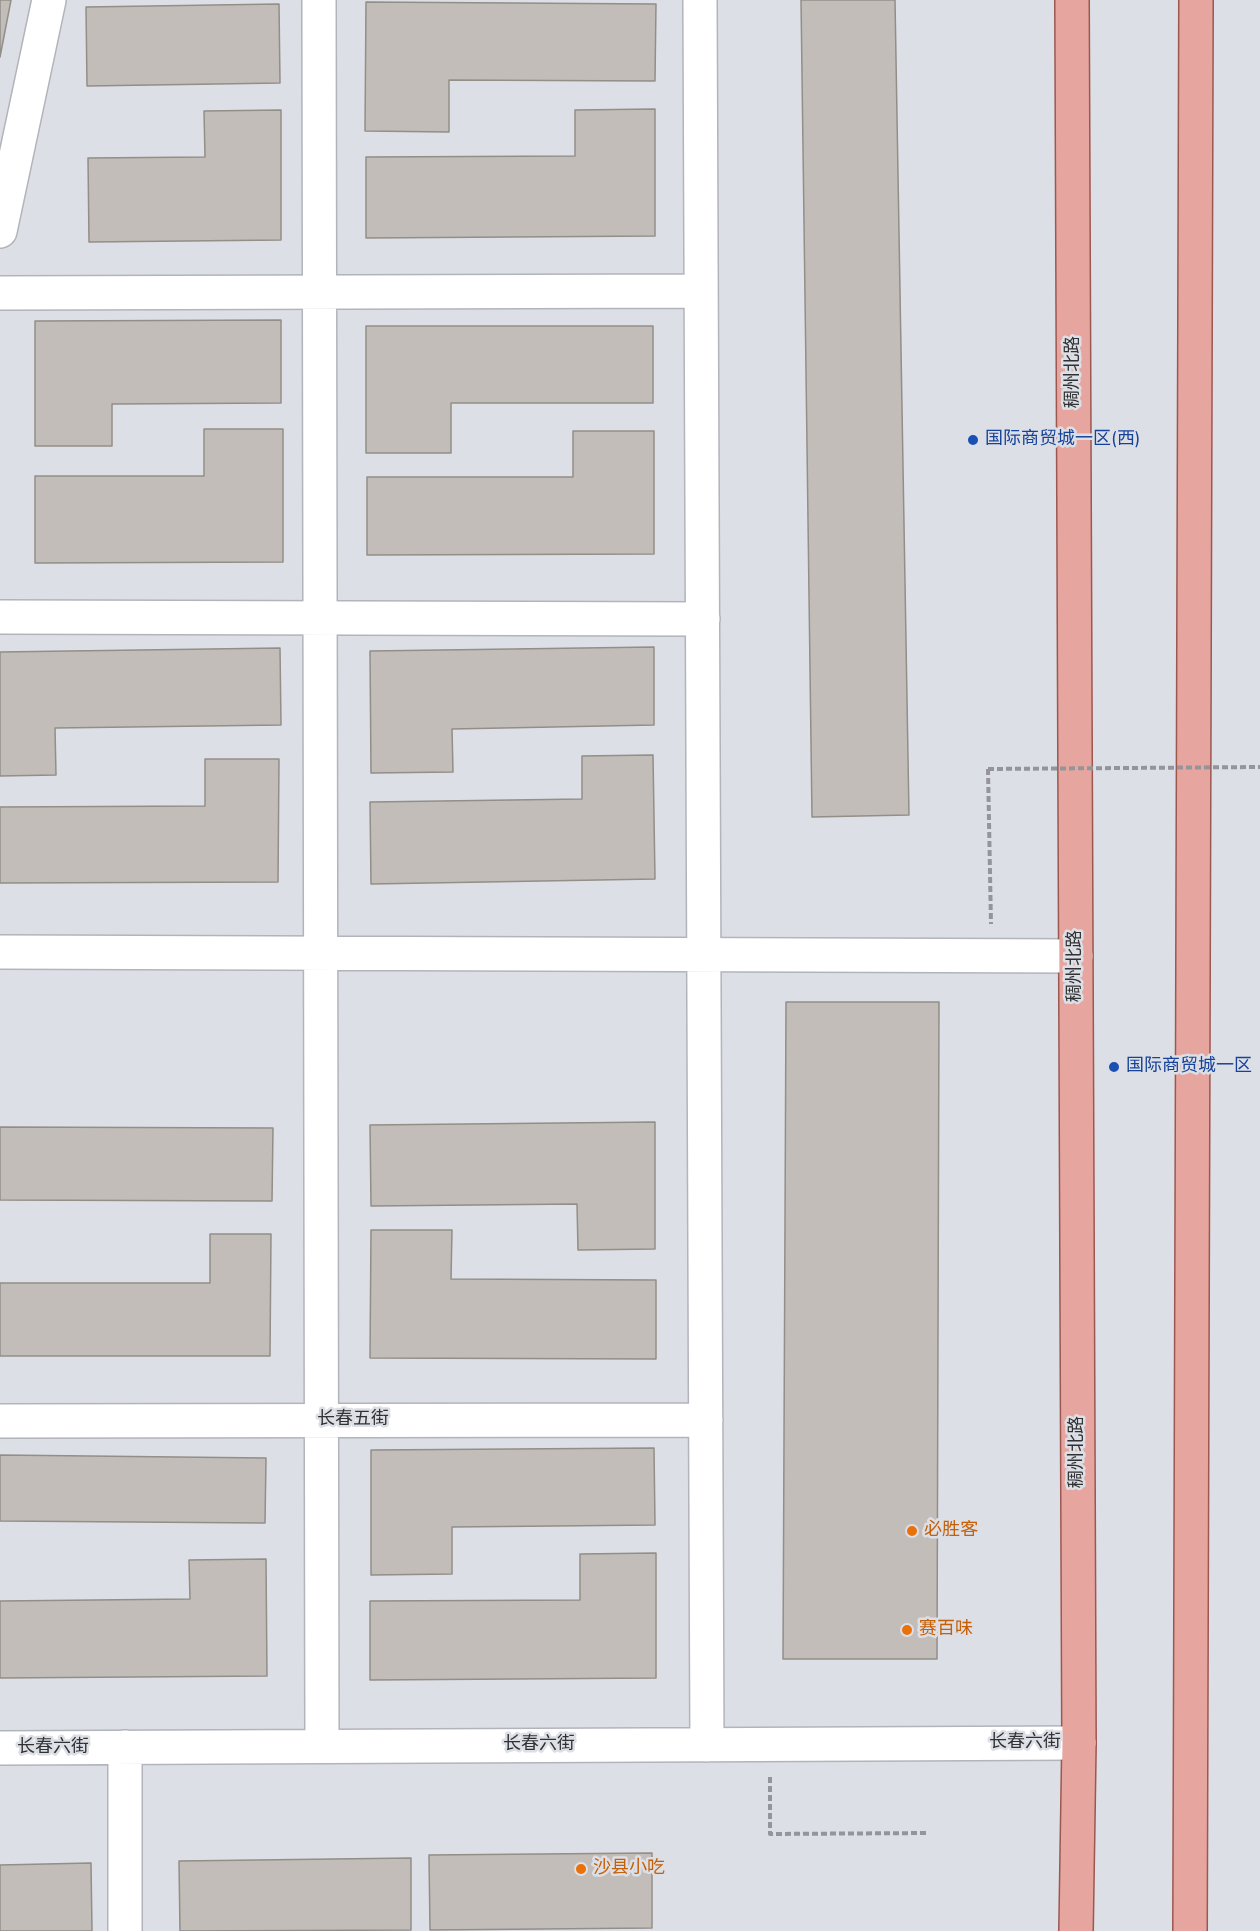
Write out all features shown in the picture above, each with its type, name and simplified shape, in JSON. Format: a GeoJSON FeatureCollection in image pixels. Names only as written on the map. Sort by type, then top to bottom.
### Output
{"type":"FeatureCollection","features":[{"type":"Feature","properties":{"kind":"main road","name":"稠州北路"},"geometry":{"type":"LineString","coordinates":[[1072,0],[1079,1743],[1076,1931]]}},
{"type":"Feature","properties":{"kind":"main road"},"geometry":{"type":"LineString","coordinates":[[1190,1931],[1196,0]]}},
{"type":"Feature","properties":{"kind":"street"},"geometry":{"type":"LineString","coordinates":[[0,231],[49,0]]}},
{"type":"Feature","properties":{"kind":"street"},"geometry":{"type":"LineString","coordinates":[[319,0],[322,1746]]}},
{"type":"Feature","properties":{"kind":"street"},"geometry":{"type":"LineString","coordinates":[[700,0],[707,1745]]}},
{"type":"Feature","properties":{"kind":"street"},"geometry":{"type":"LineString","coordinates":[[0,293],[701,291]]}},
{"type":"Feature","properties":{"kind":"street"},"geometry":{"type":"LineString","coordinates":[[0,617],[703,619]]}},
{"type":"Feature","properties":{"kind":"street"},"geometry":{"type":"LineString","coordinates":[[0,952],[1076,956]]}},
{"type":"Feature","properties":{"kind":"street","name":"长春五街"},"geometry":{"type":"LineString","coordinates":[[0,1421],[706,1420]]}},
{"type":"Feature","properties":{"kind":"street","name":"长春六街"},"geometry":{"type":"LineString","coordinates":[[0,1748],[1079,1743]]}},
{"type":"Feature","properties":{"kind":"street"},"geometry":{"type":"LineString","coordinates":[[125,1747],[125,1931]]}},
{"type":"Feature","properties":{"kind":"path"},"geometry":{"type":"LineString","coordinates":[[992,955],[988,769],[1260,767]]}},
{"type":"Feature","properties":{"kind":"path"},"geometry":{"type":"LineString","coordinates":[[770,1744],[770,1834],[928,1833]]}},
{"type":"Feature","properties":{"kind":"building"},"geometry":{"type":"Polygon","coordinates":[[[0,0],[11,0],[0,57],[0,0]]]}},
{"type":"Feature","properties":{"kind":"building"},"geometry":{"type":"Polygon","coordinates":[[[801,0],[895,0],[909,815],[812,817],[801,0]]]}},
{"type":"Feature","properties":{"kind":"building"},"geometry":{"type":"Polygon","coordinates":[[[366,2],[656,4],[655,81],[449,80],[449,132],[365,131],[366,2]]]}},
{"type":"Feature","properties":{"kind":"building"},"geometry":{"type":"Polygon","coordinates":[[[279,4],[280,83],[87,86],[86,7],[279,4]]]}},
{"type":"Feature","properties":{"kind":"building"},"geometry":{"type":"Polygon","coordinates":[[[655,109],[655,236],[366,238],[366,157],[575,156],[575,110],[655,109]]]}},
{"type":"Feature","properties":{"kind":"building"},"geometry":{"type":"Polygon","coordinates":[[[281,110],[281,240],[89,242],[88,158],[205,157],[204,111],[281,110]]]}},
{"type":"Feature","properties":{"kind":"building"},"geometry":{"type":"Polygon","coordinates":[[[281,320],[281,403],[112,404],[112,446],[35,446],[35,321],[281,320]]]}},
{"type":"Feature","properties":{"kind":"building"},"geometry":{"type":"Polygon","coordinates":[[[366,326],[653,326],[653,403],[451,403],[451,453],[366,453],[366,326]]]}},
{"type":"Feature","properties":{"kind":"building"},"geometry":{"type":"Polygon","coordinates":[[[204,429],[283,429],[283,562],[35,563],[35,476],[204,476],[204,429]]]}},
{"type":"Feature","properties":{"kind":"building"},"geometry":{"type":"Polygon","coordinates":[[[573,431],[654,431],[654,554],[367,555],[367,477],[573,477],[573,431]]]}},
{"type":"Feature","properties":{"kind":"building"},"geometry":{"type":"Polygon","coordinates":[[[654,647],[654,725],[452,729],[453,772],[371,773],[370,651],[654,647]]]}},
{"type":"Feature","properties":{"kind":"building"},"geometry":{"type":"Polygon","coordinates":[[[280,648],[281,725],[55,728],[56,775],[0,776],[0,652],[280,648]]]}},
{"type":"Feature","properties":{"kind":"building"},"geometry":{"type":"Polygon","coordinates":[[[653,755],[655,879],[371,884],[370,802],[582,799],[582,756],[653,755]]]}},
{"type":"Feature","properties":{"kind":"building"},"geometry":{"type":"Polygon","coordinates":[[[205,759],[279,759],[278,882],[0,883],[0,807],[205,806],[205,759]]]}},
{"type":"Feature","properties":{"kind":"building"},"geometry":{"type":"Polygon","coordinates":[[[786,1002],[939,1002],[937,1659],[783,1659],[786,1002]]]}},
{"type":"Feature","properties":{"kind":"building"},"geometry":{"type":"Polygon","coordinates":[[[655,1122],[655,1249],[578,1250],[577,1204],[371,1206],[370,1125],[655,1122]]]}},
{"type":"Feature","properties":{"kind":"building"},"geometry":{"type":"Polygon","coordinates":[[[0,1127],[273,1128],[272,1201],[0,1200],[0,1127]]]}},
{"type":"Feature","properties":{"kind":"building"},"geometry":{"type":"Polygon","coordinates":[[[371,1230],[452,1230],[451,1279],[656,1280],[656,1359],[370,1358],[371,1230]]]}},
{"type":"Feature","properties":{"kind":"building"},"geometry":{"type":"Polygon","coordinates":[[[210,1234],[271,1234],[270,1356],[0,1356],[0,1283],[210,1283],[210,1234]]]}},
{"type":"Feature","properties":{"kind":"building"},"geometry":{"type":"Polygon","coordinates":[[[654,1448],[655,1525],[452,1527],[452,1574],[371,1575],[371,1450],[654,1448]]]}},
{"type":"Feature","properties":{"kind":"building"},"geometry":{"type":"Polygon","coordinates":[[[0,1455],[266,1458],[265,1523],[0,1521],[0,1455]]]}},
{"type":"Feature","properties":{"kind":"building"},"geometry":{"type":"Polygon","coordinates":[[[656,1553],[656,1678],[370,1680],[370,1601],[580,1600],[580,1554],[656,1553]]]}},
{"type":"Feature","properties":{"kind":"building"},"geometry":{"type":"Polygon","coordinates":[[[266,1559],[267,1676],[0,1678],[0,1601],[190,1599],[189,1560],[266,1559]]]}},
{"type":"Feature","properties":{"kind":"building"},"geometry":{"type":"Polygon","coordinates":[[[652,1853],[652,1928],[430,1930],[429,1855],[652,1853]]]}},
{"type":"Feature","properties":{"kind":"building"},"geometry":{"type":"Polygon","coordinates":[[[411,1858],[411,1930],[180,1931],[179,1861],[411,1858]]]}},
{"type":"Feature","properties":{"kind":"building"},"geometry":{"type":"Polygon","coordinates":[[[91,1863],[92,1931],[0,1931],[0,1865],[91,1863]]]}},
{"type":"Feature","properties":{"kind":"place","name":"国际商贸城一区(西)"},"geometry":{"type":"Point","coordinates":[973,440]}},
{"type":"Feature","properties":{"kind":"place","name":"国际商贸城一区"},"geometry":{"type":"Point","coordinates":[1114,1067]}},
{"type":"Feature","properties":{"kind":"place","name":"必胜客"},"geometry":{"type":"Point","coordinates":[912,1531]}},
{"type":"Feature","properties":{"kind":"place","name":"赛百味"},"geometry":{"type":"Point","coordinates":[907,1630]}},
{"type":"Feature","properties":{"kind":"place","name":"沙县小吃"},"geometry":{"type":"Point","coordinates":[581,1869]}}]}
